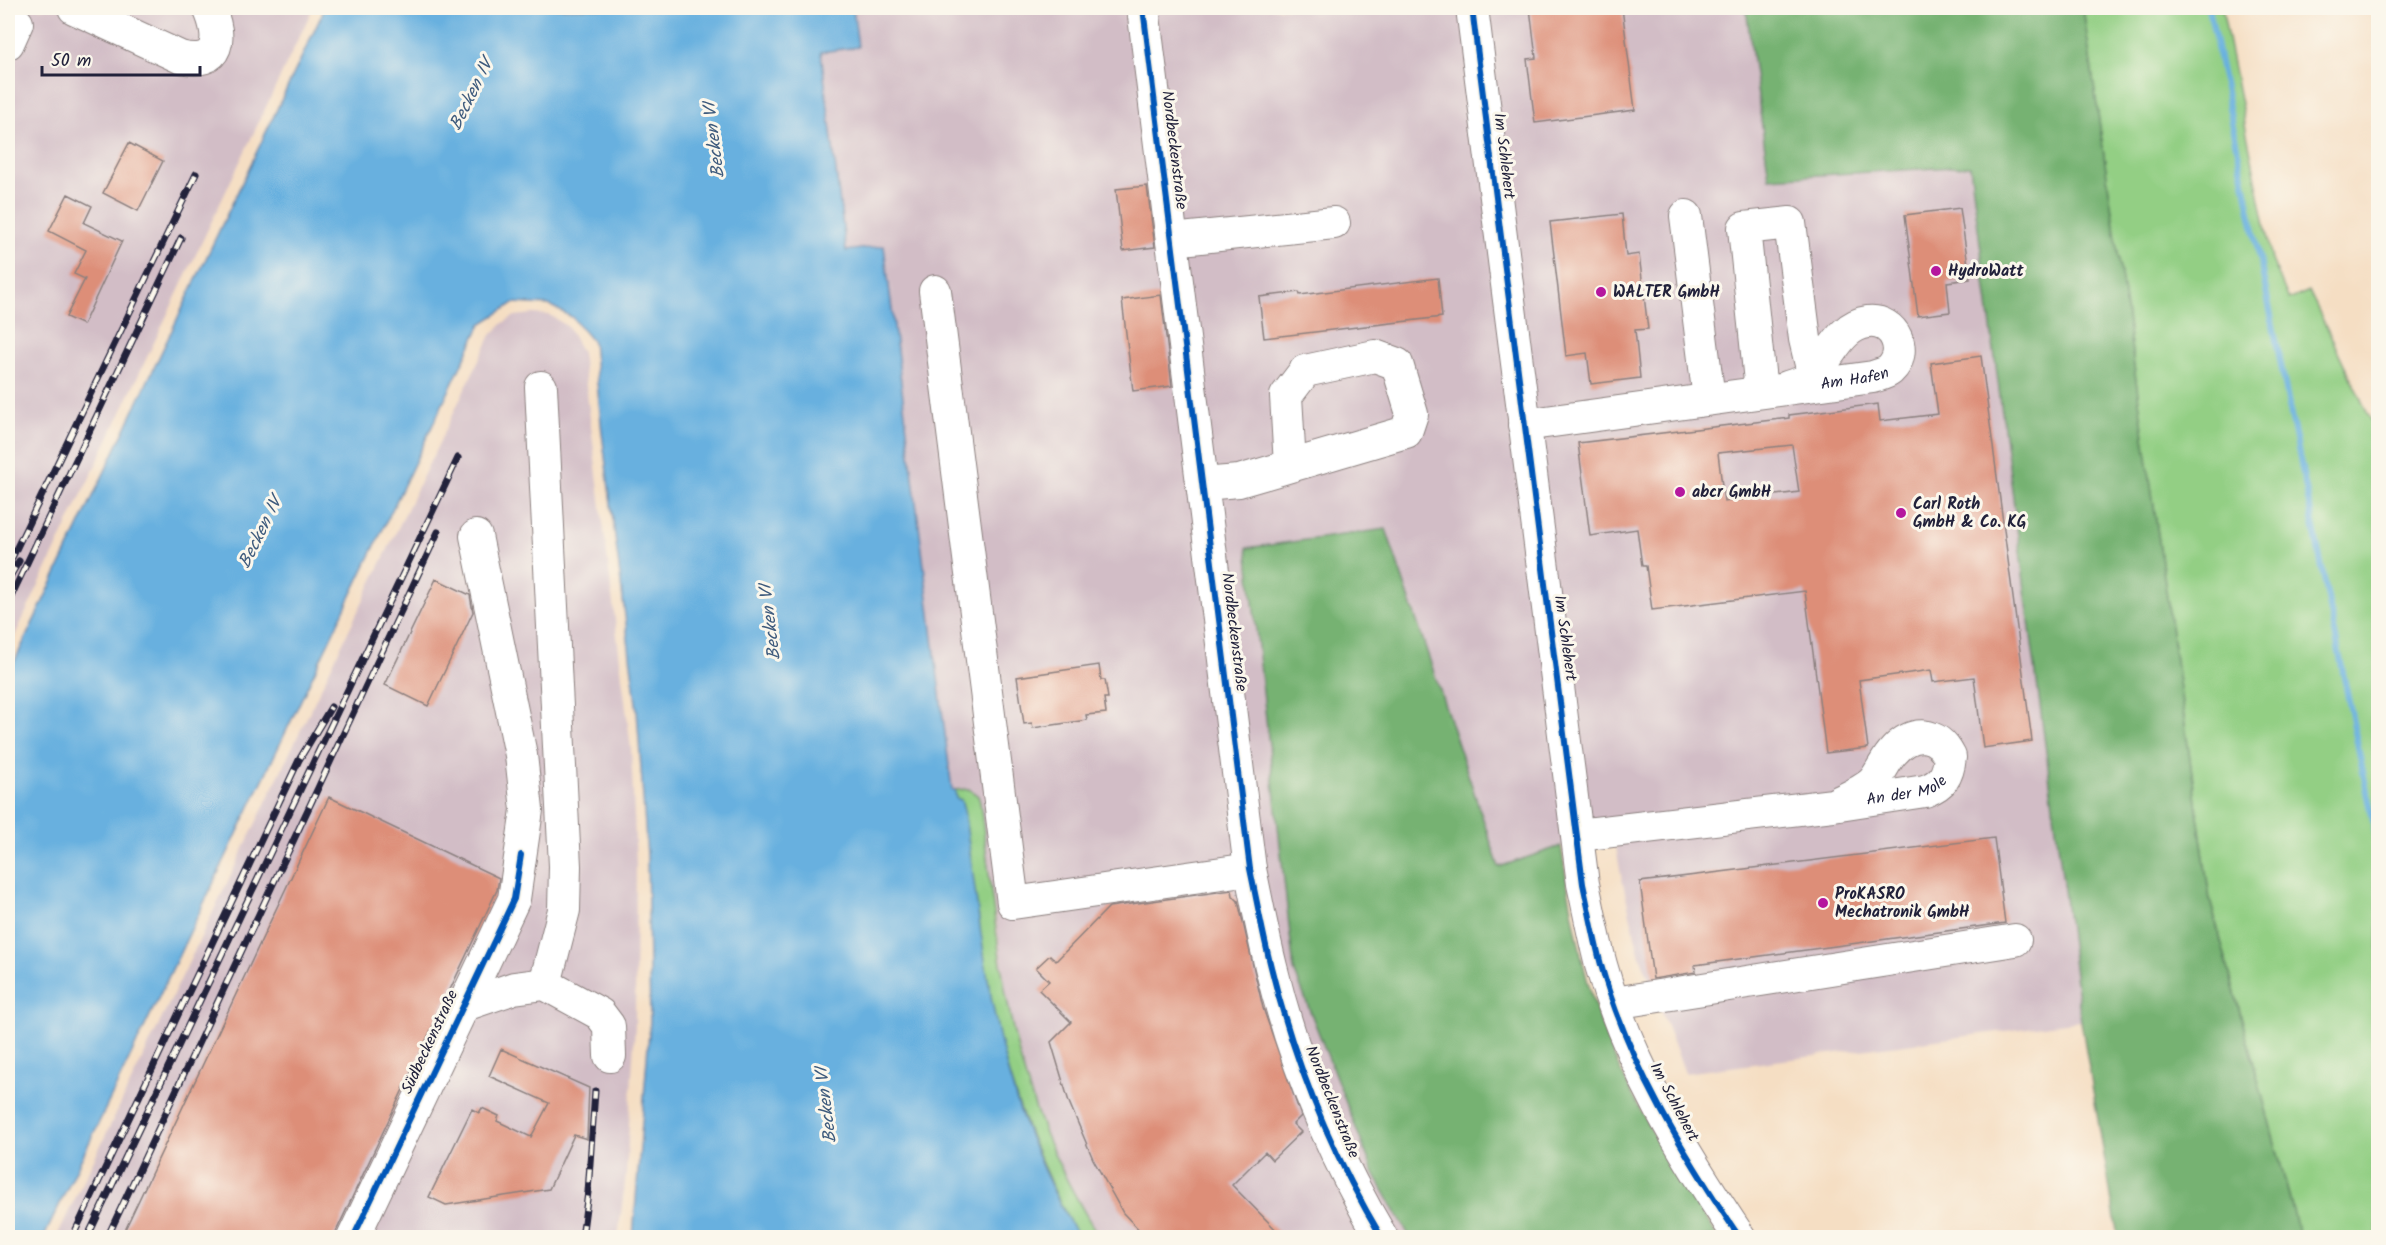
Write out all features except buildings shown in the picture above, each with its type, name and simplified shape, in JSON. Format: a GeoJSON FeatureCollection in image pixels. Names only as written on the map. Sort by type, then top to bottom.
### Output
{"type":"FeatureCollection","features":[{"type":"Feature","properties":{"kind":"street"},"geometry":{"type":"LineString","coordinates":[[74,8],[180,57],[194,60],[209,55],[218,40],[217,25],[209,8]]}},
{"type":"Feature","properties":{"kind":"street","name":"Nordbeckenstraße"},"geometry":{"type":"LineString","coordinates":[[1143,8],[1250,869],[1271,968],[1310,1093],[1353,1189],[1382,1238]]}},
{"type":"Feature","properties":{"kind":"street","name":"Im Schlehert"},"geometry":{"type":"LineString","coordinates":[[1472,8],[1583,885],[1601,966],[1633,1055],[1664,1119],[1740,1238]]}},
{"type":"Feature","properties":{"kind":"street"},"geometry":{"type":"LineString","coordinates":[[1686,216],[1709,399]]}},
{"type":"Feature","properties":{"kind":"street"},"geometry":{"type":"LineString","coordinates":[[1172,240],[1334,222]]}},
{"type":"Feature","properties":{"kind":"street"},"geometry":{"type":"LineString","coordinates":[[935,291],[1013,903],[1250,869]]}},
{"type":"Feature","properties":{"kind":"street"},"geometry":{"type":"LineString","coordinates":[[1524,425],[1709,399],[1787,384]]}},
{"type":"Feature","properties":{"kind":"street"},"geometry":{"type":"LineString","coordinates":[[541,387],[565,866],[564,909],[545,984]]}},
{"type":"Feature","properties":{"kind":"street"},"geometry":{"type":"LineString","coordinates":[[1202,484],[1239,481],[1290,466]]}},
{"type":"Feature","properties":{"kind":"street","name":"Südbeckenstraße"},"geometry":{"type":"LineString","coordinates":[[353,1238],[514,899],[527,810],[521,755],[476,536]]}},
{"type":"Feature","properties":{"kind":"street"},"geometry":{"type":"LineString","coordinates":[[1578,835],[1833,805]]}},
{"type":"Feature","properties":{"kind":"street"},"geometry":{"type":"LineString","coordinates":[[1614,1003],[2015,940]]}},
{"type":"Feature","properties":{"kind":"street"},"geometry":{"type":"LineString","coordinates":[[462,1006],[514,988],[545,984],[600,1014],[609,1026],[609,1056]]}},
{"type":"Feature","properties":{"kind":"shaded area"},"geometry":{"type":"Polygon","coordinates":[[[8,8],[313,8],[8,650],[8,8]]]}},
{"type":"Feature","properties":{"kind":"shaded area"},"geometry":{"type":"Polygon","coordinates":[[[853,8],[1746,8],[1770,177],[1970,166],[2081,1021],[1685,1073],[1639,953],[1614,836],[1561,846],[1499,867],[1386,529],[1247,548],[1294,970],[1374,1174],[1410,1237],[1099,1237],[1061,1171],[1037,1114],[1023,1067],[1007,1001],[980,802],[978,796],[969,789],[952,791],[884,246],[846,251],[821,52],[858,47],[853,8]]]}},
{"type":"Feature","properties":{"kind":"shaded area"},"geometry":{"type":"Polygon","coordinates":[[[550,315],[568,327],[582,353],[631,749],[636,862],[635,1026],[626,1174],[618,1237],[56,1238],[491,335],[503,323],[515,316],[550,315]]]}},
{"type":"Feature","properties":{"kind":"green space"},"geometry":{"type":"Polygon","coordinates":[[[1746,8],[2083,8],[2210,900],[2300,1237],[2118,1237],[2081,1021],[1970,166],[1769,178],[1746,8]]]}},
{"type":"Feature","properties":{"kind":"green space"},"geometry":{"type":"Polygon","coordinates":[[[2083,8],[2222,8],[2272,260],[2289,300],[2309,291],[2378,435],[2378,1237],[2300,1237],[2210,900],[2083,8]]]}},
{"type":"Feature","properties":{"kind":"green space"},"geometry":{"type":"Polygon","coordinates":[[[1386,529],[1499,867],[1561,846],[1588,984],[1606,1037],[1628,1086],[1652,1130],[1718,1237],[1410,1237],[1374,1174],[1294,970],[1247,548],[1386,529]]]}},
{"type":"Feature","properties":{"kind":"green space"},"geometry":{"type":"Polygon","coordinates":[[[969,789],[978,796],[980,802],[1000,960],[1015,1039],[1025,1077],[1058,1163],[1099,1237],[1078,1237],[1073,1229],[1033,1141],[1008,1073],[995,1021],[984,961],[964,810],[961,800],[956,798],[955,790],[969,789]]]}},
{"type":"Feature","properties":{"kind":"water"},"geometry":{"type":"Polygon","coordinates":[[[325,8],[853,8],[858,47],[821,52],[846,251],[884,246],[952,790],[955,790],[956,798],[961,800],[964,810],[995,1019],[1008,1073],[1033,1146],[1078,1237],[633,1237],[650,1020],[647,855],[637,711],[602,433],[593,342],[572,317],[549,305],[514,303],[481,324],[44,1237],[8,1237],[8,675],[325,8]]]}},
{"type":"Feature","properties":{"kind":"waterway"},"geometry":{"type":"LineString","coordinates":[[2209,8],[2378,846]]}},
{"type":"Feature","properties":{"kind":"railway"},"geometry":{"type":"LineString","coordinates":[[8,566],[196,174]]}},
{"type":"Feature","properties":{"kind":"railway"},"geometry":{"type":"LineString","coordinates":[[8,603],[181,238]]}},
{"type":"Feature","properties":{"kind":"railway"},"geometry":{"type":"LineString","coordinates":[[87,1238],[458,458]]}},
{"type":"Feature","properties":{"kind":"railway"},"geometry":{"type":"LineString","coordinates":[[107,1238],[438,532]]}},
{"type":"Feature","properties":{"kind":"railway"},"geometry":{"type":"LineString","coordinates":[[8,580],[19,561]]}},
{"type":"Feature","properties":{"kind":"railway"},"geometry":{"type":"LineString","coordinates":[[72,1238],[299,760],[331,707]]}},
{"type":"Feature","properties":{"kind":"railway"},"geometry":{"type":"LineString","coordinates":[[582,1238],[588,1192],[595,1091]]}},
{"type":"Feature","properties":{"kind":"cycle path"},"geometry":{"type":"LineString","coordinates":[[1143,8],[1250,869],[1280,1002],[1303,1072],[1316,1107],[1347,1174],[1382,1238]]}},
{"type":"Feature","properties":{"kind":"cycle path"},"geometry":{"type":"LineString","coordinates":[[1472,8],[1583,884],[1594,935],[1613,1002],[1642,1073],[1678,1141],[1740,1238]]}},
{"type":"Feature","properties":{"kind":"cycle path"},"geometry":{"type":"LineString","coordinates":[[353,1238],[514,899],[521,855]]}},
{"type":"Feature","properties":{"kind":"place","name":"HydroWatt"},"geometry":{"type":"Point","coordinates":[1936,271]}},
{"type":"Feature","properties":{"kind":"place","name":"WALTER GmbH"},"geometry":{"type":"Point","coordinates":[1601,292]}},
{"type":"Feature","properties":{"kind":"place","name":"abcr GmbH"},"geometry":{"type":"Point","coordinates":[1680,492]}},
{"type":"Feature","properties":{"kind":"place","name":"Carl Roth GmbH & Co. KG"},"geometry":{"type":"Point","coordinates":[1901,513]}},
{"type":"Feature","properties":{"kind":"place","name":"ProKASRO Mechatronik GmbH"},"geometry":{"type":"Point","coordinates":[1823,903]}},
{"type":"Feature","properties":{"kind":"water label","name":"Becken IV"},"geometry":{"type":"Point","coordinates":[472,95]}},
{"type":"Feature","properties":{"kind":"water label","name":"Becken VI"},"geometry":{"type":"Point","coordinates":[715,140]}},
{"type":"Feature","properties":{"kind":"water label","name":"Becken IV"},"geometry":{"type":"Point","coordinates":[261,533]}},
{"type":"Feature","properties":{"kind":"water label","name":"Becken VI"},"geometry":{"type":"Point","coordinates":[771,622]}},
{"type":"Feature","properties":{"kind":"water label","name":"Becken VI"},"geometry":{"type":"Point","coordinates":[827,1105]}}]}
